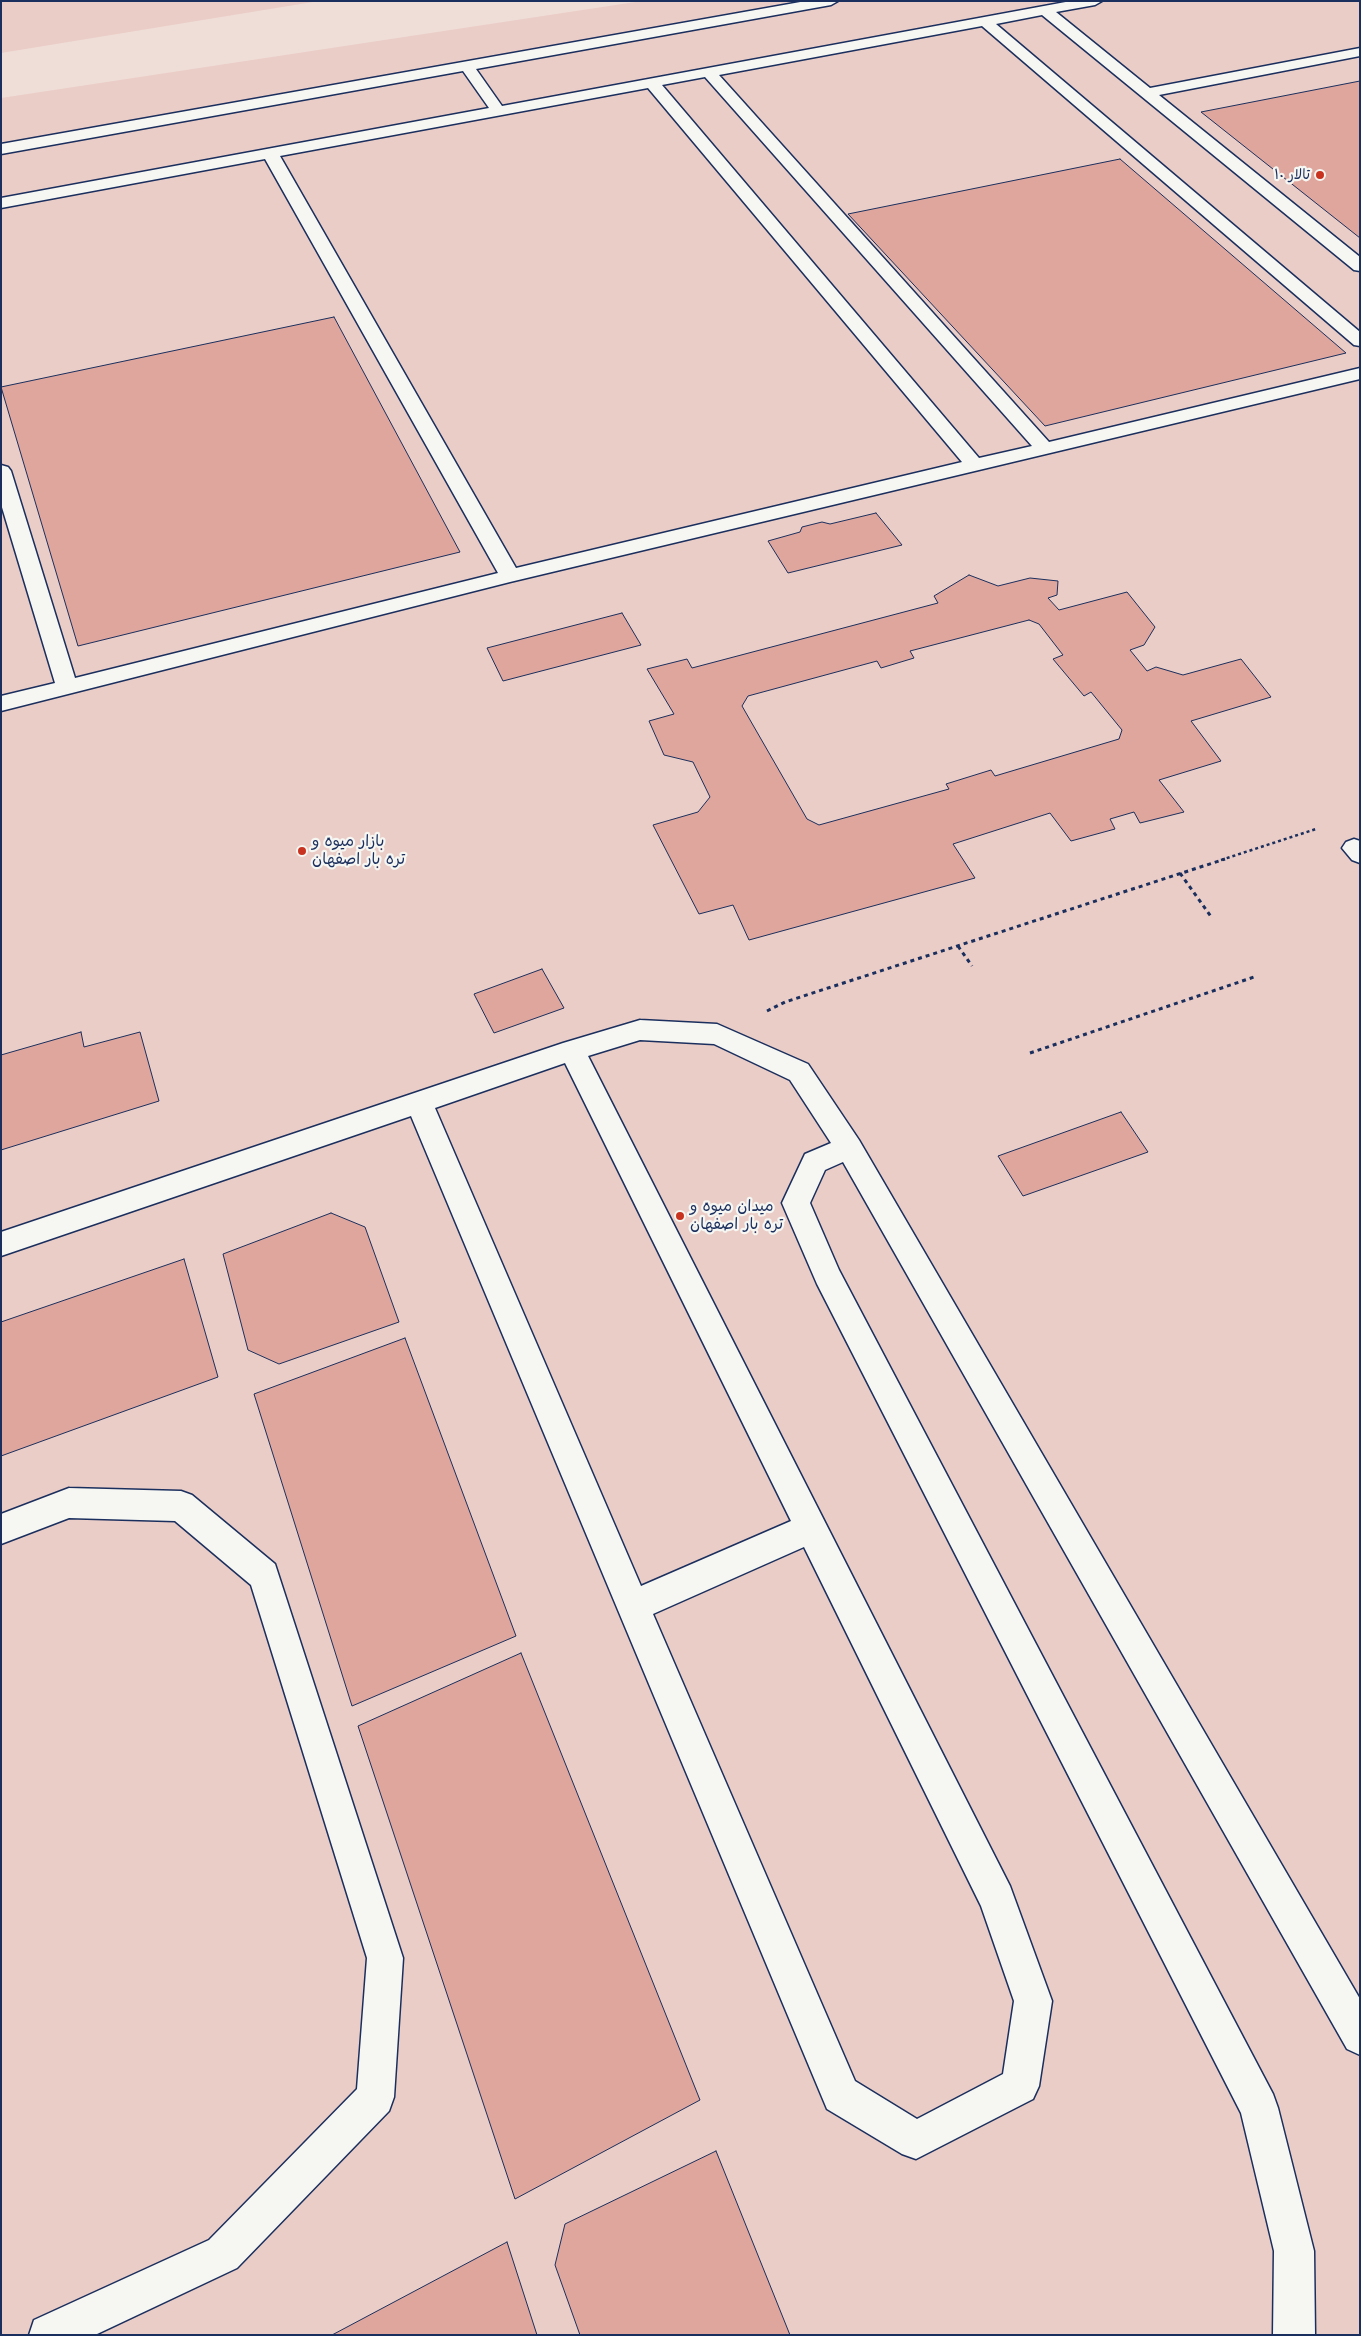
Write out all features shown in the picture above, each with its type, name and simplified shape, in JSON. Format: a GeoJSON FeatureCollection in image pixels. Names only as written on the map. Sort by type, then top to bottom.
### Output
{"type":"FeatureCollection","features":[{"type":"Feature","properties":{"kind":"lane"},"geometry":{"type":"LineString","coordinates":[[1,149],[831,1]]}},
{"type":"Feature","properties":{"kind":"lane"},"geometry":{"type":"LineString","coordinates":[[1,203],[984,21],[1008,11],[1045,10],[1096,1]]}},
{"type":"Feature","properties":{"kind":"lane"},"geometry":{"type":"LineString","coordinates":[[1045,10],[1360,266]]}},
{"type":"Feature","properties":{"kind":"lane"},"geometry":{"type":"LineString","coordinates":[[984,21],[1360,341]]}},
{"type":"Feature","properties":{"kind":"lane"},"geometry":{"type":"LineString","coordinates":[[1147,93],[1360,52]]}},
{"type":"Feature","properties":{"kind":"lane"},"geometry":{"type":"LineString","coordinates":[[467,66],[498,111]]}},
{"type":"Feature","properties":{"kind":"lane"},"geometry":{"type":"LineString","coordinates":[[708,72],[1044,448]]}},
{"type":"Feature","properties":{"kind":"lane"},"geometry":{"type":"LineString","coordinates":[[651,82],[975,465]]}},
{"type":"Feature","properties":{"kind":"lane"},"geometry":{"type":"LineString","coordinates":[[270,153],[510,576]]}},
{"type":"Feature","properties":{"kind":"lane"},"geometry":{"type":"LineString","coordinates":[[1,704],[510,576],[1360,373]]}},
{"type":"Feature","properties":{"kind":"lane"},"geometry":{"type":"LineString","coordinates":[[1,471],[67,687]]}},
{"type":"Feature","properties":{"kind":"lane"},"geometry":{"type":"LineString","coordinates":[[1,1244],[572,1050],[640,1030],[717,1034],[799,1072],[849,1148],[1360,2036]]}},
{"type":"Feature","properties":{"kind":"lane"},"geometry":{"type":"LineString","coordinates":[[419,1102],[841,2095],[916,2140],[1020,2086],[1033,2001],[997,1899],[572,1050]]}},
{"type":"Feature","properties":{"kind":"lane"},"geometry":{"type":"LineString","coordinates":[[849,1148],[815,1162],[796,1203],[827,1274],[1260,2108],[1294,2251],[1294,2335]]}},
{"type":"Feature","properties":{"kind":"lane"},"geometry":{"type":"LineString","coordinates":[[1,1529],[69,1503],[181,1506],[264,1575],[385,1958],[375,2097],[223,2254],[49,2335]]}},
{"type":"Feature","properties":{"kind":"lane"},"geometry":{"type":"LineString","coordinates":[[634,1606],[811,1528]]}},
{"type":"Feature","properties":{"kind":"path"},"geometry":{"type":"LineString","coordinates":[[717,1034],[785,1002],[1332,824],[1357,851]]}},
{"type":"Feature","properties":{"kind":"path"},"geometry":{"type":"LineString","coordinates":[[1180,873],[1212,918]]}},
{"type":"Feature","properties":{"kind":"path"},"geometry":{"type":"LineString","coordinates":[[958,946],[972,966]]}},
{"type":"Feature","properties":{"kind":"path"},"geometry":{"type":"LineString","coordinates":[[1030,1053],[1257,976]]}},
{"type":"Feature","properties":{"kind":"shaded area"},"geometry":{"type":"Polygon","coordinates":[[[1,1],[319,1],[1,53],[1,1]]]}},
{"type":"Feature","properties":{"kind":"shaded area","name":"میدان میوه و تره بار اصفهان"},"geometry":{"type":"Polygon","coordinates":[[[642,1],[1360,1],[1360,2335],[1,2335],[1,98],[642,1]]]}},
{"type":"Feature","properties":{"kind":"building","name":"تالار ۱۰"},"geometry":{"type":"Polygon","coordinates":[[[1360,81],[1360,238],[1201,112],[1360,81]]]}},
{"type":"Feature","properties":{"kind":"building"},"geometry":{"type":"Polygon","coordinates":[[[1120,159],[1346,353],[1045,426],[848,214],[1120,159]]]}},
{"type":"Feature","properties":{"kind":"building"},"geometry":{"type":"Polygon","coordinates":[[[334,317],[460,552],[78,646],[1,387],[334,317]]]}},
{"type":"Feature","properties":{"kind":"building"},"geometry":{"type":"Polygon","coordinates":[[[876,513],[902,545],[788,573],[768,541],[800,532],[802,527],[822,522],[830,524],[876,513]]]}},
{"type":"Feature","properties":{"kind":"building"},"geometry":{"type":"Polygon","coordinates":[[[969,575],[998,586],[1030,578],[1058,581],[1057,595],[1048,598],[1059,610],[1127,592],[1155,627],[1144,645],[1130,650],[1147,671],[1156,667],[1183,675],[1241,659],[1271,697],[1191,721],[1221,761],[1159,780],[1184,812],[1140,823],[1134,812],[1110,819],[1115,829],[1071,841],[1050,813],[953,844],[975,878],[749,940],[733,905],[699,914],[653,825],[698,812],[710,797],[693,762],[664,755],[649,721],[674,714],[647,669],[687,659],[692,668],[938,603],[934,596],[969,575]],[[1029,620],[910,651],[914,658],[881,668],[877,661],[748,696],[742,706],[807,819],[819,825],[949,789],[946,784],[991,770],[995,776],[1119,739],[1122,730],[1091,692],[1084,696],[1053,659],[1063,655],[1039,624],[1029,620]]]}},
{"type":"Feature","properties":{"kind":"building"},"geometry":{"type":"Polygon","coordinates":[[[622,613],[641,645],[503,681],[487,648],[622,613]]]}},
{"type":"Feature","properties":{"kind":"building"},"geometry":{"type":"Polygon","coordinates":[[[542,969],[564,1008],[494,1033],[474,994],[542,969]]]}},
{"type":"Feature","properties":{"kind":"building"},"geometry":{"type":"Polygon","coordinates":[[[81,1032],[84,1047],[140,1032],[159,1101],[1,1150],[1,1055],[81,1032]]]}},
{"type":"Feature","properties":{"kind":"building"},"geometry":{"type":"Polygon","coordinates":[[[1121,1112],[1148,1152],[1023,1196],[998,1156],[1121,1112]]]}},
{"type":"Feature","properties":{"kind":"building"},"geometry":{"type":"Polygon","coordinates":[[[331,1213],[365,1227],[399,1322],[279,1364],[248,1350],[223,1254],[331,1213]]]}},
{"type":"Feature","properties":{"kind":"building"},"geometry":{"type":"Polygon","coordinates":[[[184,1259],[218,1377],[1,1456],[1,1322],[184,1259]]]}},
{"type":"Feature","properties":{"kind":"building"},"geometry":{"type":"Polygon","coordinates":[[[405,1338],[516,1636],[352,1706],[254,1394],[405,1338]]]}},
{"type":"Feature","properties":{"kind":"building"},"geometry":{"type":"Polygon","coordinates":[[[521,1653],[700,2100],[515,2199],[358,1726],[521,1653]]]}},
{"type":"Feature","properties":{"kind":"building"},"geometry":{"type":"Polygon","coordinates":[[[716,2151],[790,2335],[580,2335],[555,2265],[565,2224],[716,2151]]]}},
{"type":"Feature","properties":{"kind":"building"},"geometry":{"type":"Polygon","coordinates":[[[507,2242],[537,2335],[332,2335],[507,2242]]]}},
{"type":"Feature","properties":{"kind":"place","name":"تالار ۱۰"},"geometry":{"type":"Point","coordinates":[1320,175]}},
{"type":"Feature","properties":{"kind":"place","name":"بازار میوه و تره بار اصفهان"},"geometry":{"type":"Point","coordinates":[302,851]}},
{"type":"Feature","properties":{"kind":"place","name":"میدان میوه و تره بار اصفهان"},"geometry":{"type":"Point","coordinates":[680,1216]}}]}
